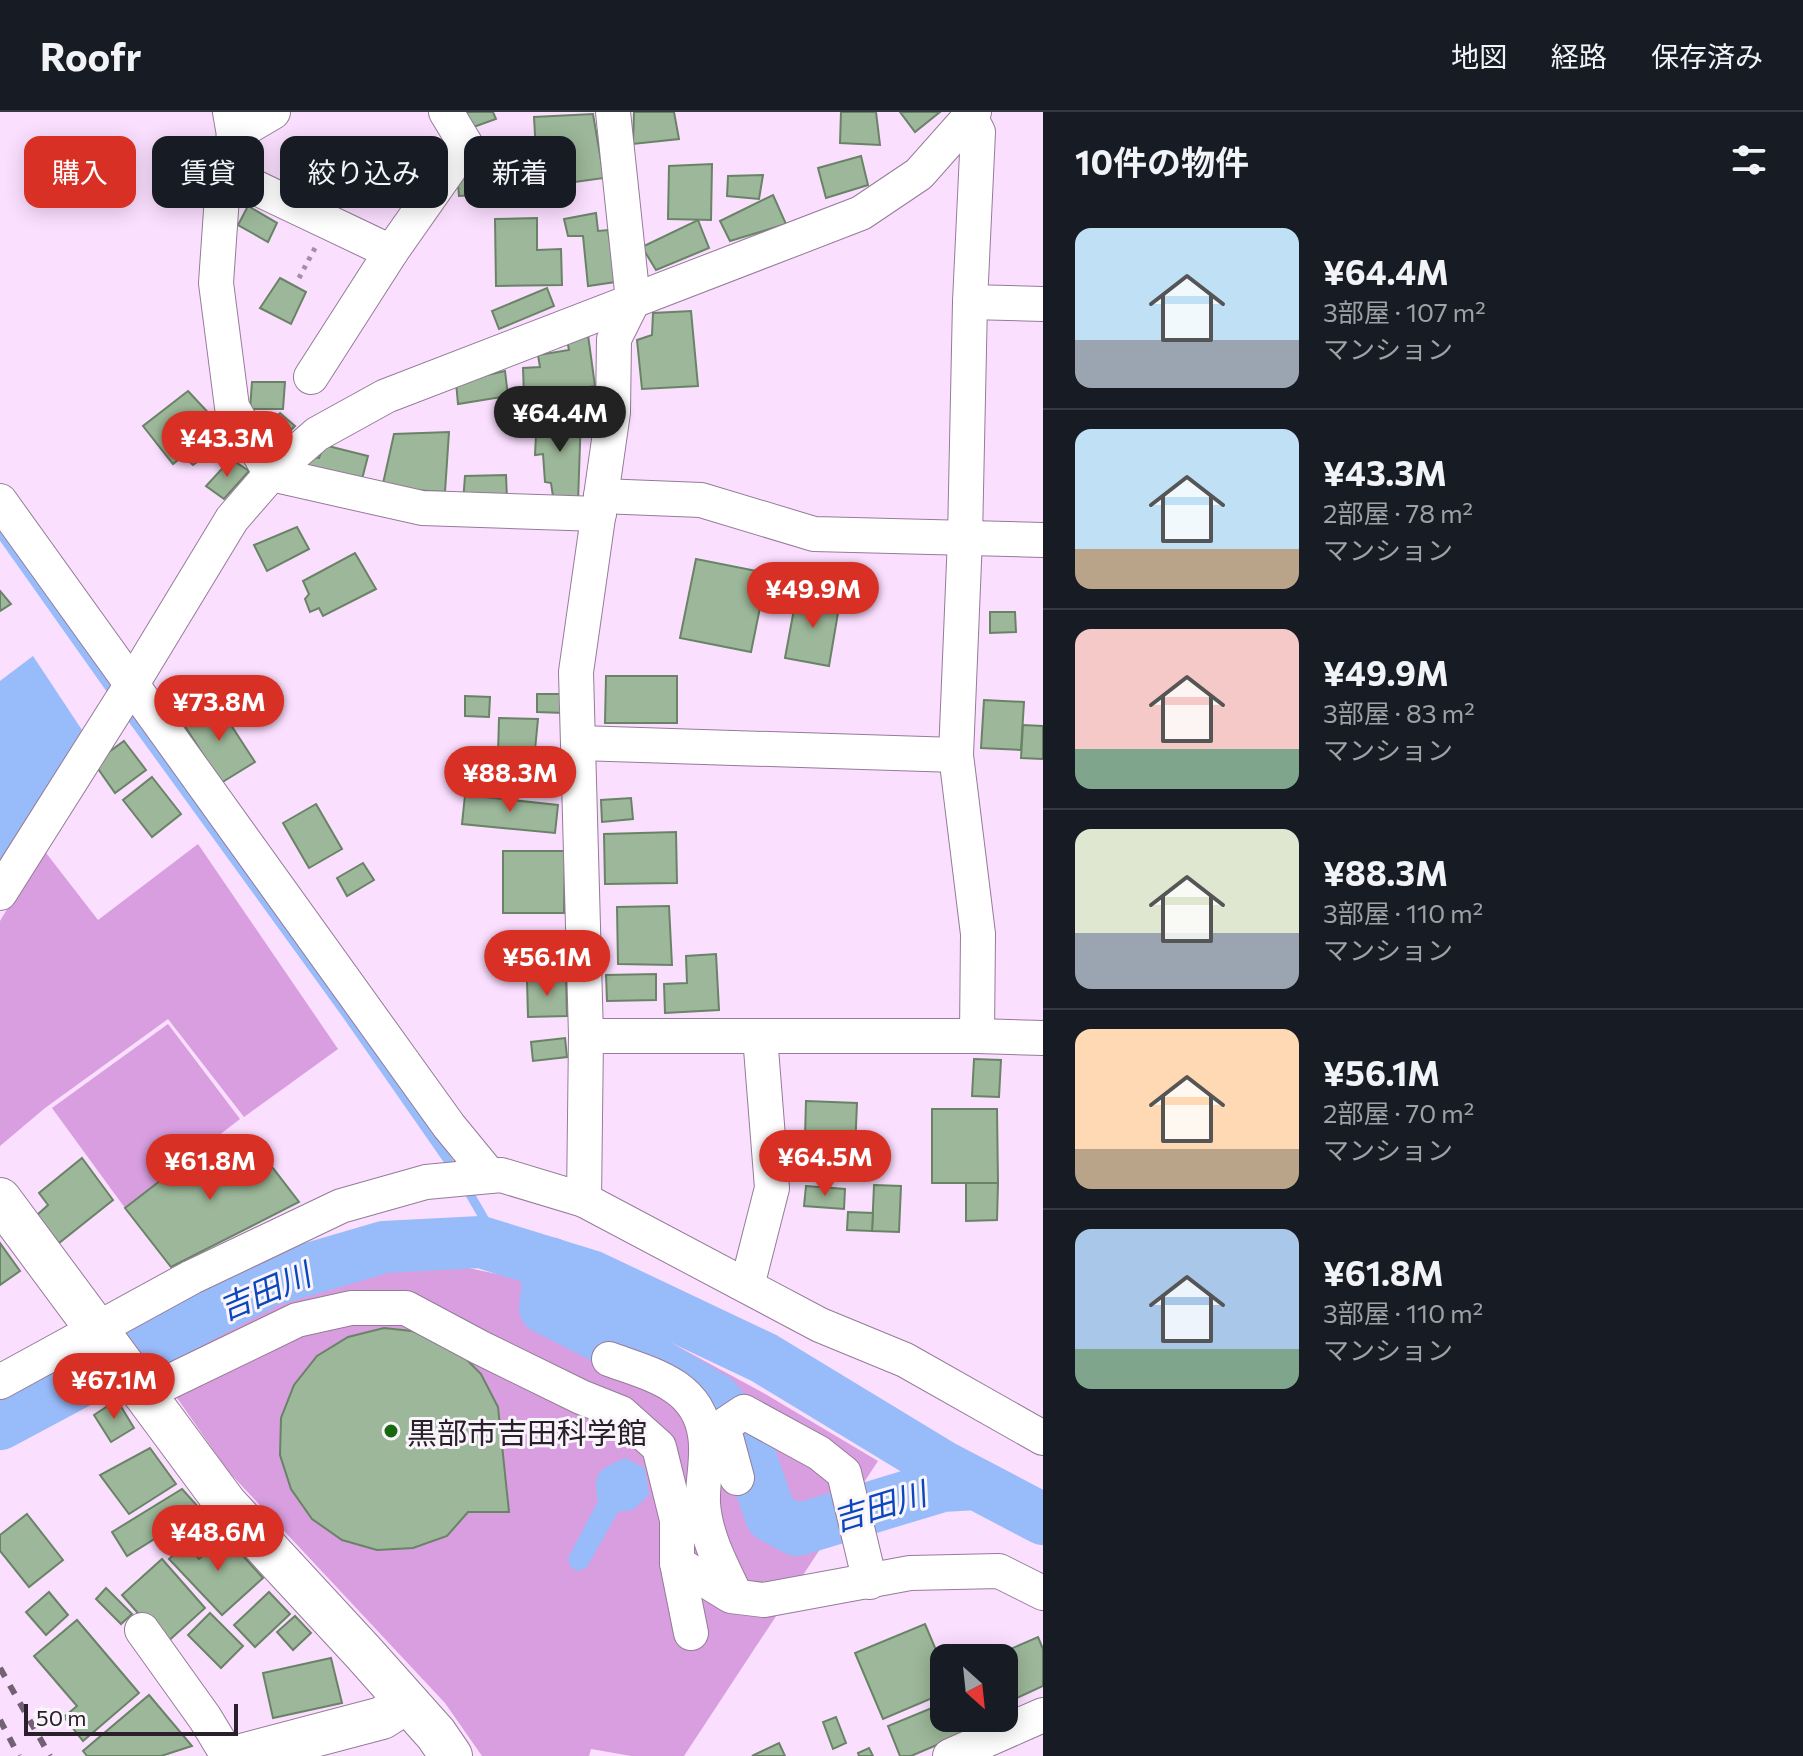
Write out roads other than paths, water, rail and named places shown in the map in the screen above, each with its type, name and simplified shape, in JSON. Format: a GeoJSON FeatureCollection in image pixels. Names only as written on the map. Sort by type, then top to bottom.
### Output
{"type":"FeatureCollection","features":[{"type":"Feature","properties":{"kind":"street"},"geometry":{"type":"LineString","coordinates":[[232,124],[273,112]]}},
{"type":"Feature","properties":{"kind":"street"},"geometry":{"type":"LineString","coordinates":[[311,377],[391,252],[466,145],[446,112]]}},
{"type":"Feature","properties":{"kind":"street"},"geometry":{"type":"LineString","coordinates":[[584,1200],[586,1036],[576,672],[613,412],[614,339],[633,301],[613,112]]}},
{"type":"Feature","properties":{"kind":"street"},"geometry":{"type":"LineString","coordinates":[[0,893],[232,519],[271,474],[317,434],[386,396],[861,213],[919,174],[972,115],[978,132],[956,755],[978,934],[977,1036]]}},
{"type":"Feature","properties":{"kind":"street"},"geometry":{"type":"LineString","coordinates":[[264,192],[391,252]]}},
{"type":"Feature","properties":{"kind":"street"},"geometry":{"type":"LineString","coordinates":[[222,208],[216,283],[232,407],[271,474],[422,508],[701,500],[814,534],[1043,540]]}},
{"type":"Feature","properties":{"kind":"street"},"geometry":{"type":"LineString","coordinates":[[970,302],[1043,304]]}},
{"type":"Feature","properties":{"kind":"street"},"geometry":{"type":"LineString","coordinates":[[0,501],[440,1114],[490,1176]]}},
{"type":"Feature","properties":{"kind":"street"},"geometry":{"type":"LineString","coordinates":[[579,743],[956,755]]}},
{"type":"Feature","properties":{"kind":"street"},"geometry":{"type":"LineString","coordinates":[[586,1036],[1043,1038]]}},
{"type":"Feature","properties":{"kind":"street"},"geometry":{"type":"LineString","coordinates":[[747,1286],[772,1188],[760,1036]]}},
{"type":"Feature","properties":{"kind":"street"},"geometry":{"type":"LineString","coordinates":[[0,1382],[102,1337],[192,1277],[341,1206],[426,1182],[501,1175],[584,1200],[820,1325],[905,1360],[1043,1438]]}},
{"type":"Feature","properties":{"kind":"street"},"geometry":{"type":"LineString","coordinates":[[0,1199],[226,1504],[305,1587],[436,1734],[451,1756]]}},
{"type":"Feature","properties":{"kind":"street"},"geometry":{"type":"LineString","coordinates":[[144,1394],[297,1320],[351,1308],[406,1308],[530,1372],[621,1413],[659,1447],[677,1520],[677,1563],[691,1633]]}},
{"type":"Feature","properties":{"kind":"street"},"geometry":{"type":"LineString","coordinates":[[609,1359],[663,1378],[692,1400],[705,1434],[703,1504],[711,1542],[736,1596]]}},
{"type":"Feature","properties":{"kind":"street"},"geometry":{"type":"LineString","coordinates":[[737,1478],[723,1426],[744,1412],[819,1453],[844,1473],[870,1582]]}},
{"type":"Feature","properties":{"kind":"street"},"geometry":{"type":"LineString","coordinates":[[677,1563],[736,1596],[764,1600],[910,1573],[999,1571],[1043,1593]]}},
{"type":"Feature","properties":{"kind":"street"},"geometry":{"type":"LineString","coordinates":[[142,1630],[205,1718],[228,1756]]}},
{"type":"Feature","properties":{"kind":"street"},"geometry":{"type":"LineString","coordinates":[[238,1756],[382,1718],[407,1702]]}},
{"type":"Feature","properties":{"kind":"street"},"geometry":{"type":"LineString","coordinates":[[950,1756],[1043,1715]]}},
{"type":"Feature","properties":{"kind":"water"},"geometry":{"type":"Polygon","coordinates":[[[33,656],[82,730],[0,865],[0,681],[33,656]]]}},
{"type":"Feature","properties":{"kind":"water"},"geometry":{"type":"Polygon","coordinates":[[[625,1458],[645,1468],[649,1495],[633,1510],[618,1512],[587,1567],[578,1571],[571,1568],[568,1558],[598,1501],[597,1477],[603,1469],[625,1458]]]}},
{"type":"Feature","properties":{"kind":"waterway"},"geometry":{"type":"LineString","coordinates":[[0,533],[116,697]]}},
{"type":"Feature","properties":{"kind":"waterway"},"geometry":{"type":"LineString","coordinates":[[125,709],[344,1011],[456,1172]]}},
{"type":"Feature","properties":{"kind":"waterway"},"geometry":{"type":"LineString","coordinates":[[464,1184],[501,1248]]}},
{"type":"Feature","properties":{"kind":"waterway","name":"吉田川"},"geometry":{"type":"LineString","coordinates":[[0,1424],[268,1281],[384,1247],[481,1242],[591,1276],[764,1358],[942,1466],[1043,1519]]}},
{"type":"Feature","properties":{"kind":"waterway","name":"吉田川"},"geometry":{"type":"LineString","coordinates":[[550,1263],[545,1308],[654,1363],[715,1399],[741,1431],[771,1516],[797,1530],[942,1486],[976,1484]]}},
{"type":"Feature","properties":{"kind":"railway"},"geometry":{"type":"LineString","coordinates":[[0,1668],[50,1756]]}},
{"type":"Feature","properties":{"kind":"railway"},"geometry":{"type":"LineString","coordinates":[[0,1720],[19,1756]]}},
{"type":"Feature","properties":{"kind":"place","name":"黒部市吉田科学館"},"geometry":{"type":"Point","coordinates":[391,1431]}}]}
